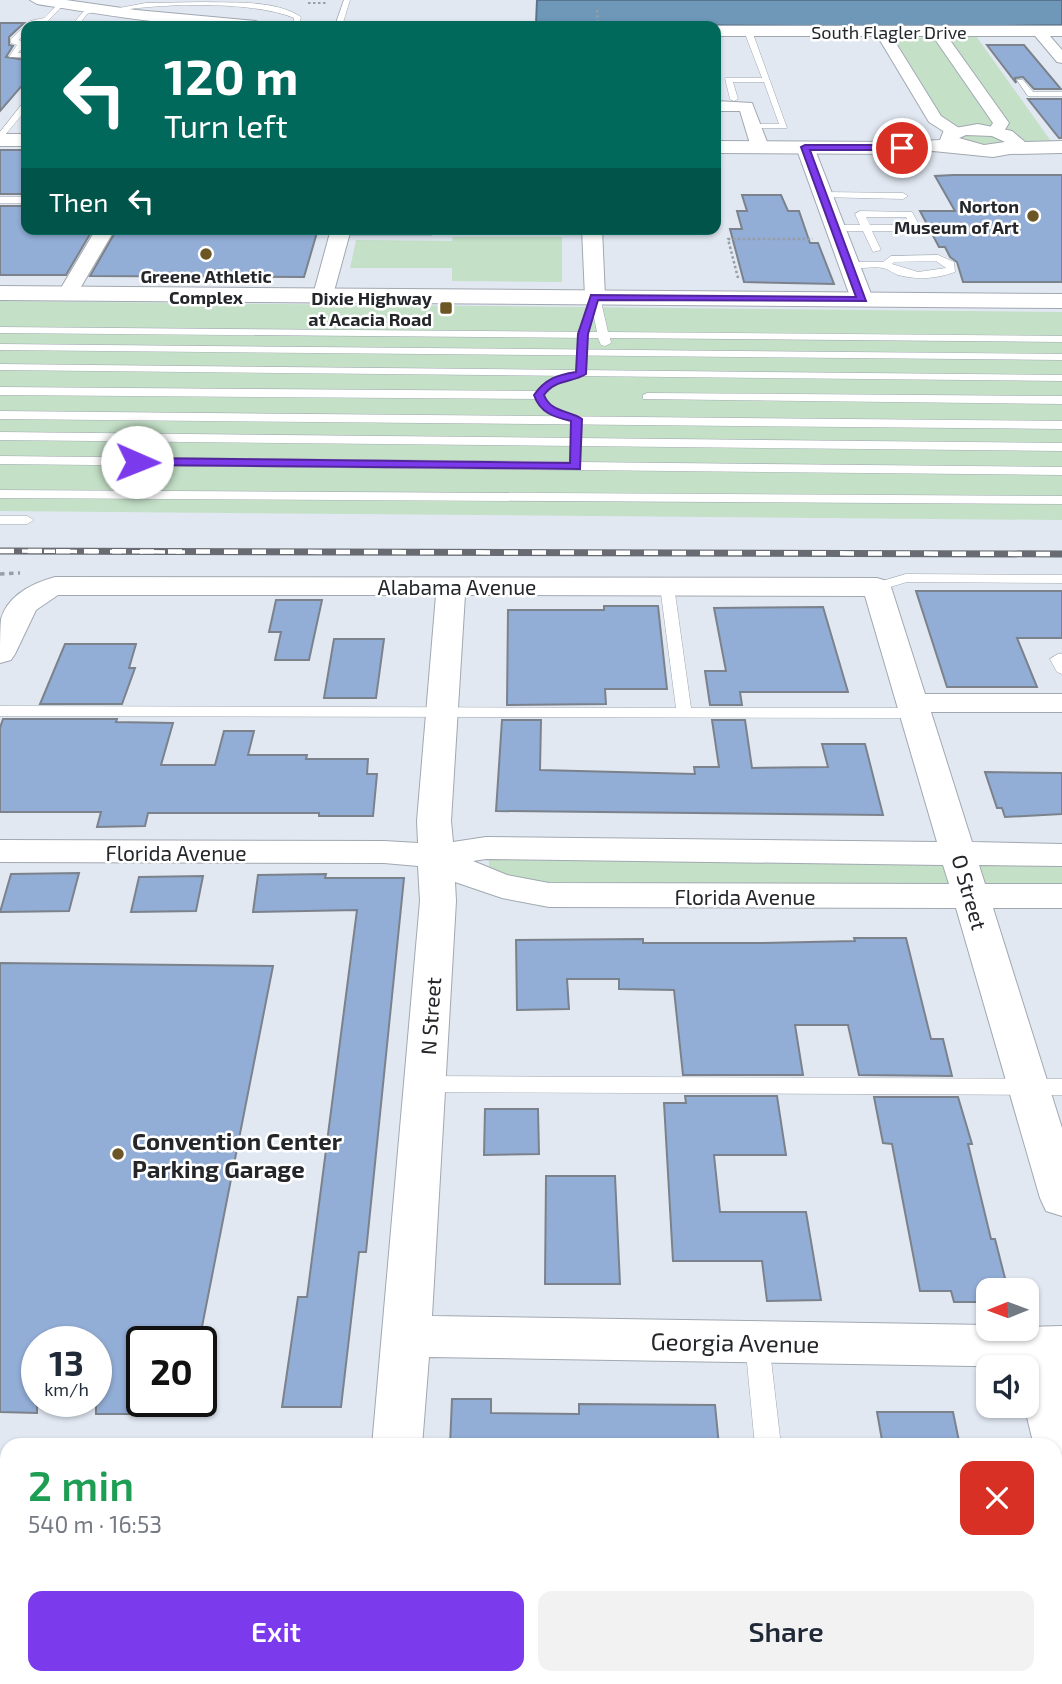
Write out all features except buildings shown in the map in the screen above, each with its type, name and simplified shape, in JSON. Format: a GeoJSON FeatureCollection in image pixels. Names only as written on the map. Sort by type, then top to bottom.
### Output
{"type":"FeatureCollection","features":[{"type":"Feature","properties":{"kind":"street"},"geometry":{"type":"LineString","coordinates":[[37,0],[170,21]]}},
{"type":"Feature","properties":{"kind":"street","name":"South Flagler Drive"},"geometry":{"type":"LineString","coordinates":[[721,31],[1062,31]]}},
{"type":"Feature","properties":{"kind":"street"},"geometry":{"type":"LineString","coordinates":[[1038,31],[1062,59]]}},
{"type":"Feature","properties":{"kind":"street"},"geometry":{"type":"LineString","coordinates":[[881,32],[946,138],[968,148],[986,150],[1006,139]]}},
{"type":"Feature","properties":{"kind":"street"},"geometry":{"type":"LineString","coordinates":[[937,32],[1001,123],[1006,139]]}},
{"type":"Feature","properties":{"kind":"street"},"geometry":{"type":"LineString","coordinates":[[721,106],[746,106],[760,147]]}},
{"type":"Feature","properties":{"kind":"street"},"geometry":{"type":"LineString","coordinates":[[721,147],[805,147],[946,138],[1006,139],[1062,148]]}},
{"type":"Feature","properties":{"kind":"street"},"geometry":{"type":"LineString","coordinates":[[805,147],[823,195],[828,234],[849,265],[862,299]]}},
{"type":"Feature","properties":{"kind":"street"},"geometry":{"type":"LineString","coordinates":[[68,293],[102,235]]}},
{"type":"Feature","properties":{"kind":"street"},"geometry":{"type":"LineString","coordinates":[[323,295],[340,235]]}},
{"type":"Feature","properties":{"kind":"street"},"geometry":{"type":"LineString","coordinates":[[592,235],[594,297]]}},
{"type":"Feature","properties":{"kind":"street"},"geometry":{"type":"LineString","coordinates":[[0,292],[1062,301]]}},
{"type":"Feature","properties":{"kind":"street","name":"Alabama Avenue"},"geometry":{"type":"LineString","coordinates":[[0,653],[25,600],[38,590],[55,586],[877,587]]}},
{"type":"Feature","properties":{"kind":"street","name":"N Street"},"geometry":{"type":"LineString","coordinates":[[398,1438],[438,901],[434,821],[452,586]]}},
{"type":"Feature","properties":{"kind":"street","name":"O Street"},"geometry":{"type":"LineString","coordinates":[[877,587],[971,896],[1046,1087],[1062,1198]]}},
{"type":"Feature","properties":{"kind":"street"},"geometry":{"type":"LineString","coordinates":[[914,708],[1062,703]]}},
{"type":"Feature","properties":{"kind":"street","name":"Florida Avenue"},"geometry":{"type":"LineString","coordinates":[[0,851],[370,852],[436,856],[486,848],[1062,855]]}},
{"type":"Feature","properties":{"kind":"street","name":"Florida Avenue"},"geometry":{"type":"LineString","coordinates":[[436,856],[476,880],[506,889],[549,895],[1062,897]]}},
{"type":"Feature","properties":{"kind":"street","name":"Georgia Avenue"},"geometry":{"type":"LineString","coordinates":[[407,1336],[1048,1347]]}},
{"type":"Feature","properties":{"kind":"street"},"geometry":{"type":"LineString","coordinates":[[1048,1347],[1060,1438]]}},
{"type":"Feature","properties":{"kind":"lane"},"geometry":{"type":"LineString","coordinates":[[280,7],[290,0]]}},
{"type":"Feature","properties":{"kind":"lane"},"geometry":{"type":"LineString","coordinates":[[340,21],[347,0]]}},
{"type":"Feature","properties":{"kind":"lane"},"geometry":{"type":"LineString","coordinates":[[78,21],[85,13],[162,1],[237,2],[280,7],[296,14],[299,21]]}},
{"type":"Feature","properties":{"kind":"lane"},"geometry":{"type":"LineString","coordinates":[[39,21],[46,20],[61,4]]}},
{"type":"Feature","properties":{"kind":"lane"},"geometry":{"type":"LineString","coordinates":[[748,32],[784,126],[753,126]]}},
{"type":"Feature","properties":{"kind":"lane"},"geometry":{"type":"LineString","coordinates":[[21,45],[12,55],[21,55]]}},
{"type":"Feature","properties":{"kind":"lane"},"geometry":{"type":"LineString","coordinates":[[734,99],[728,80],[766,80]]}},
{"type":"Feature","properties":{"kind":"lane"},"geometry":{"type":"LineString","coordinates":[[1020,82],[1031,94],[1062,94]]}},
{"type":"Feature","properties":{"kind":"lane"},"geometry":{"type":"LineString","coordinates":[[0,102],[11,102]]}},
{"type":"Feature","properties":{"kind":"lane"},"geometry":{"type":"LineString","coordinates":[[11,135],[21,117]]}},
{"type":"Feature","properties":{"kind":"lane"},"geometry":{"type":"LineString","coordinates":[[823,195],[903,196]]}},
{"type":"Feature","properties":{"kind":"lane"},"geometry":{"type":"LineString","coordinates":[[0,200],[21,200]]}},
{"type":"Feature","properties":{"kind":"lane"},"geometry":{"type":"LineString","coordinates":[[828,234],[866,228],[916,228],[909,214],[860,214],[866,228],[876,250]]}},
{"type":"Feature","properties":{"kind":"lane"},"geometry":{"type":"LineString","coordinates":[[849,265],[886,265],[904,273],[942,274],[951,270],[950,264],[938,258],[891,258],[886,265]]}},
{"type":"Feature","properties":{"kind":"lane"},"geometry":{"type":"LineString","coordinates":[[594,297],[604,334],[607,374]]}},
{"type":"Feature","properties":{"kind":"lane"},"geometry":{"type":"LineString","coordinates":[[581,374],[583,334],[594,297]]}},
{"type":"Feature","properties":{"kind":"lane"},"geometry":{"type":"LineString","coordinates":[[0,330],[1062,339]]}},
{"type":"Feature","properties":{"kind":"lane"},"geometry":{"type":"LineString","coordinates":[[0,347],[1062,357]]}},
{"type":"Feature","properties":{"kind":"lane"},"geometry":{"type":"LineString","coordinates":[[0,368],[1062,378]]}},
{"type":"Feature","properties":{"kind":"lane"},"geometry":{"type":"LineString","coordinates":[[577,419],[556,414],[542,405],[539,395],[545,385],[560,378],[581,374]]}},
{"type":"Feature","properties":{"kind":"lane"},"geometry":{"type":"LineString","coordinates":[[607,374],[636,383],[648,397],[1062,400]]}},
{"type":"Feature","properties":{"kind":"lane"},"geometry":{"type":"LineString","coordinates":[[0,391],[539,395]]}},
{"type":"Feature","properties":{"kind":"lane"},"geometry":{"type":"LineString","coordinates":[[606,420],[636,412],[645,405],[648,397]]}},
{"type":"Feature","properties":{"kind":"lane"},"geometry":{"type":"LineString","coordinates":[[0,415],[1062,425]]}},
{"type":"Feature","properties":{"kind":"lane"},"geometry":{"type":"LineString","coordinates":[[576,482],[577,419]]}},
{"type":"Feature","properties":{"kind":"lane"},"geometry":{"type":"LineString","coordinates":[[606,420],[609,482]]}},
{"type":"Feature","properties":{"kind":"lane"},"geometry":{"type":"LineString","coordinates":[[0,436],[1062,447]]}},
{"type":"Feature","properties":{"kind":"lane"},"geometry":{"type":"LineString","coordinates":[[0,460],[1062,500]]}},
{"type":"Feature","properties":{"kind":"lane"},"geometry":{"type":"LineString","coordinates":[[0,494],[1062,471]]}},
{"type":"Feature","properties":{"kind":"lane"},"geometry":{"type":"LineString","coordinates":[[0,520],[27,520]]}},
{"type":"Feature","properties":{"kind":"lane"},"geometry":{"type":"LineString","coordinates":[[877,587],[906,579],[1062,579]]}},
{"type":"Feature","properties":{"kind":"lane"},"geometry":{"type":"LineString","coordinates":[[667,586],[684,712]]}},
{"type":"Feature","properties":{"kind":"lane"},"geometry":{"type":"LineString","coordinates":[[1062,660],[1058,659],[1062,669]]}},
{"type":"Feature","properties":{"kind":"lane"},"geometry":{"type":"LineString","coordinates":[[0,710],[684,712],[914,708]]}},
{"type":"Feature","properties":{"kind":"lane"},"geometry":{"type":"LineString","coordinates":[[425,1084],[1046,1087]]}},
{"type":"Feature","properties":{"kind":"lane"},"geometry":{"type":"LineString","coordinates":[[757,1342],[767,1438]]}},
{"type":"Feature","properties":{"kind":"path"},"geometry":{"type":"LineString","coordinates":[[597,10],[598,21]]}},
{"type":"Feature","properties":{"kind":"path"},"geometry":{"type":"LineString","coordinates":[[739,286],[729,239],[828,234]]}},
{"type":"Feature","properties":{"kind":"green space"},"geometry":{"type":"Polygon","coordinates":[[[976,36],[1058,151],[945,149],[943,118],[894,38],[976,36]]]}},
{"type":"Feature","properties":{"kind":"green space"},"geometry":{"type":"Polygon","coordinates":[[[453,237],[562,237],[562,282],[452,281],[452,268],[350,268],[356,240],[452,241],[453,237]]]}},
{"type":"Feature","properties":{"kind":"green space"},"geometry":{"type":"Polygon","coordinates":[[[0,301],[1062,312],[1062,520],[0,511],[0,301]]]}},
{"type":"Feature","properties":{"kind":"green space"},"geometry":{"type":"Polygon","coordinates":[[[489,860],[1062,863],[1062,888],[540,886],[489,870],[489,860]]]}},
{"type":"Feature","properties":{"kind":"water"},"geometry":{"type":"Polygon","coordinates":[[[537,0],[1062,0],[1062,25],[721,25],[721,21],[536,21],[537,0]]]}},
{"type":"Feature","properties":{"kind":"railway"},"geometry":{"type":"LineString","coordinates":[[185,552],[0,551],[1062,554]]}},
{"type":"Feature","properties":{"kind":"place","name":"Norton Museum of Art"},"geometry":{"type":"Point","coordinates":[1033,216]}},
{"type":"Feature","properties":{"kind":"place","name":"Greene Athletic Complex"},"geometry":{"type":"Point","coordinates":[206,254]}},
{"type":"Feature","properties":{"kind":"place","name":"Dixie Highway at Acacia Road"},"geometry":{"type":"Point","coordinates":[446,308]}},
{"type":"Feature","properties":{"kind":"place","name":"Convention Center Parking Garage"},"geometry":{"type":"Point","coordinates":[118,1154]}},
{"type":"Feature","properties":{"kind":"route"},"geometry":{"type":"LineString","coordinates":[[137,462],[576,466],[577,419],[556,414],[542,405],[539,395],[545,385],[560,378],[581,374],[583,334],[594,297],[862,299],[805,147],[902,148]]}}]}
